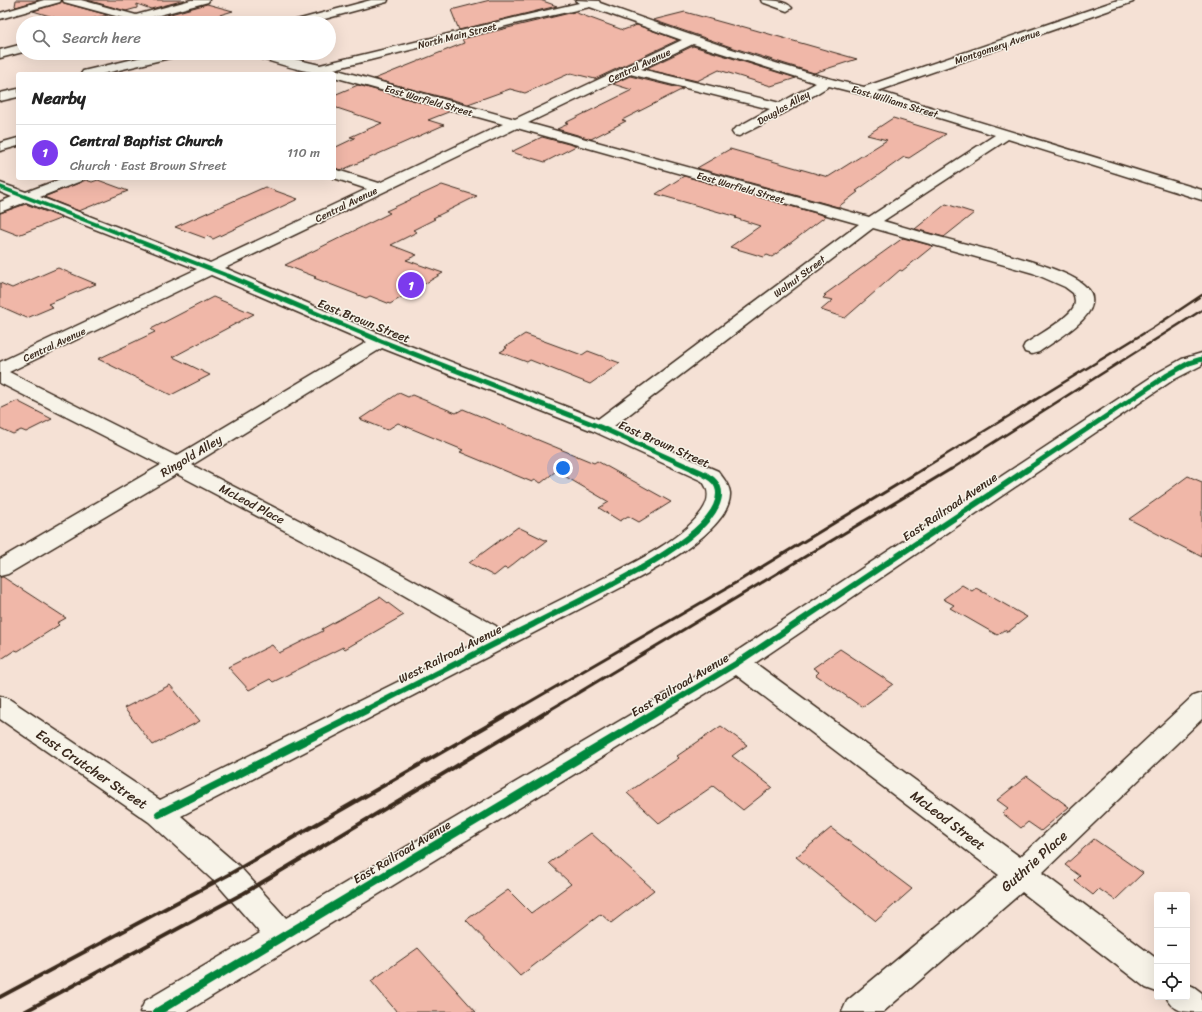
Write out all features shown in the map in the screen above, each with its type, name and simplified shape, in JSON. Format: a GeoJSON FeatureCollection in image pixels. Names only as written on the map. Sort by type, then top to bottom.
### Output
{"type":"FeatureCollection","features":[{"type":"Feature","properties":{"kind":"street"},"geometry":{"type":"LineString","coordinates":[[0,16],[56,0]]}},
{"type":"Feature","properties":{"kind":"street"},"geometry":{"type":"LineString","coordinates":[[68,0],[128,16]]}},
{"type":"Feature","properties":{"kind":"street"},"geometry":{"type":"LineString","coordinates":[[144,16],[204,0]]}},
{"type":"Feature","properties":{"kind":"street"},"geometry":{"type":"LineString","coordinates":[[323,16],[383,0]]}},
{"type":"Feature","properties":{"kind":"street","name":"North Main Street"},"geometry":{"type":"LineString","coordinates":[[306,72],[585,2],[616,0]]}},
{"type":"Feature","properties":{"kind":"street"},"geometry":{"type":"LineString","coordinates":[[766,0],[787,8]]}},
{"type":"Feature","properties":{"kind":"street","name":"Montgomery Avenue"},"geometry":{"type":"LineString","coordinates":[[865,91],[1129,0]]}},
{"type":"Feature","properties":{"kind":"street","name":"East Williams Street"},"geometry":{"type":"LineString","coordinates":[[585,2],[692,40],[827,82],[865,91],[1202,195]]}},
{"type":"Feature","properties":{"kind":"street","name":"Central Avenue"},"geometry":{"type":"LineString","coordinates":[[0,369],[692,40]]}},
{"type":"Feature","properties":{"kind":"street"},"geometry":{"type":"LineString","coordinates":[[0,54],[16,50]]}},
{"type":"Feature","properties":{"kind":"street"},"geometry":{"type":"LineString","coordinates":[[95,72],[145,60]]}},
{"type":"Feature","properties":{"kind":"street","name":"East Warfield Street"},"geometry":{"type":"LineString","coordinates":[[281,60],[330,72]]}},
{"type":"Feature","properties":{"kind":"street"},"geometry":{"type":"LineString","coordinates":[[629,70],[783,108]]}},
{"type":"Feature","properties":{"kind":"street","name":"East Warfield Street"},"geometry":{"type":"LineString","coordinates":[[336,74],[1011,262],[1060,278],[1072,284],[1081,291],[1084,298],[1082,309],[1067,323],[1032,348]]}},
{"type":"Feature","properties":{"kind":"street","name":"Douglas Alley"},"geometry":{"type":"LineString","coordinates":[[739,132],[827,82]]}},
{"type":"Feature","properties":{"kind":"street"},"geometry":{"type":"LineString","coordinates":[[0,97],[16,93]]}},
{"type":"Feature","properties":{"kind":"street","name":"Walnut Street"},"geometry":{"type":"LineString","coordinates":[[600,427],[870,223],[1005,135]]}},
{"type":"Feature","properties":{"kind":"street"},"geometry":{"type":"LineString","coordinates":[[0,147],[16,143]]}},
{"type":"Feature","properties":{"kind":"street"},"geometry":{"type":"LineString","coordinates":[[336,175],[380,188]]}},
{"type":"Feature","properties":{"kind":"street"},"geometry":{"type":"LineString","coordinates":[[0,207],[71,180]]}},
{"type":"Feature","properties":{"kind":"street","name":"East Brown Street"},"geometry":{"type":"LineString","coordinates":[[0,187],[212,269],[381,340],[600,427],[710,476],[716,482]]}},
{"type":"Feature","properties":{"kind":"street","name":"Ringold Alley"},"geometry":{"type":"LineString","coordinates":[[0,568],[178,465],[381,340]]}},
{"type":"Feature","properties":{"kind":"street","name":"East Railroad Avenue"},"geometry":{"type":"LineString","coordinates":[[157,1012],[737,663],[1166,376],[1189,363],[1202,359]]}},
{"type":"Feature","properties":{"kind":"street","name":"McLeod Place"},"geometry":{"type":"LineString","coordinates":[[0,375],[178,465],[368,565],[487,632],[489,647]]}},
{"type":"Feature","properties":{"kind":"street","name":"West Railroad Avenue"},"geometry":{"type":"LineString","coordinates":[[159,814],[489,647],[649,563],[675,547],[696,531],[710,516],[718,503],[719,492],[716,482]]}},
{"type":"Feature","properties":{"kind":"street","name":"McLeod Street"},"geometry":{"type":"LineString","coordinates":[[737,663],[1021,874],[1154,976]]}},
{"type":"Feature","properties":{"kind":"street","name":"Guthrie Place"},"geometry":{"type":"LineString","coordinates":[[859,1012],[1021,874],[1105,797],[1152,749],[1202,703]]}},
{"type":"Feature","properties":{"kind":"street","name":"East Crutcher Street"},"geometry":{"type":"LineString","coordinates":[[0,706],[159,814],[228,875],[283,937]]}},
{"type":"Feature","properties":{"kind":"street"},"geometry":{"type":"LineString","coordinates":[[1186,1000],[1201,1012]]}},
{"type":"Feature","properties":{"kind":"building"},"geometry":{"type":"Polygon","coordinates":[[[16,0],[39,0],[16,7],[16,0]]]}},
{"type":"Feature","properties":{"kind":"building"},"geometry":{"type":"Polygon","coordinates":[[[87,0],[185,0],[151,9],[137,4],[137,8],[126,11],[87,0]]]}},
{"type":"Feature","properties":{"kind":"building"},"geometry":{"type":"Polygon","coordinates":[[[490,0],[540,0],[557,6],[459,30],[451,10],[490,0]]]}},
{"type":"Feature","properties":{"kind":"building"},"geometry":{"type":"Polygon","coordinates":[[[62,1],[64,3],[108,15],[50,16],[33,11],[60,3],[62,1]]]}},
{"type":"Feature","properties":{"kind":"building"},"geometry":{"type":"Polygon","coordinates":[[[207,4],[233,11],[216,16],[167,15],[207,4]]]}},
{"type":"Feature","properties":{"kind":"building"},"geometry":{"type":"Polygon","coordinates":[[[574,12],[623,30],[637,25],[678,40],[595,79],[571,73],[525,93],[510,89],[468,104],[374,79],[464,43],[462,39],[574,12]]]}},
{"type":"Feature","properties":{"kind":"building"},"geometry":{"type":"Polygon","coordinates":[[[685,12],[739,27],[741,26],[857,59],[814,73],[731,47],[653,20],[685,12]]]}},
{"type":"Feature","properties":{"kind":"building"},"geometry":{"type":"Polygon","coordinates":[[[693,46],[796,78],[771,86],[719,70],[697,81],[645,69],[693,46]]]}},
{"type":"Feature","properties":{"kind":"building"},"geometry":{"type":"Polygon","coordinates":[[[630,76],[683,89],[622,120],[626,121],[591,139],[557,129],[568,124],[565,123],[632,90],[613,84],[630,76]]]}},
{"type":"Feature","properties":{"kind":"building"},"geometry":{"type":"Polygon","coordinates":[[[358,85],[451,111],[428,120],[444,125],[342,170],[336,168],[336,147],[355,138],[350,137],[382,123],[336,108],[336,94],[358,85]]]}},
{"type":"Feature","properties":{"kind":"building"},"geometry":{"type":"Polygon","coordinates":[[[893,118],[946,134],[909,158],[904,157],[856,191],[858,192],[838,207],[697,168],[730,149],[828,177],[887,140],[867,135],[893,118]]]}},
{"type":"Feature","properties":{"kind":"building"},"geometry":{"type":"Polygon","coordinates":[[[542,137],[576,146],[545,162],[511,152],[542,137]]]}},
{"type":"Feature","properties":{"kind":"building"},"geometry":{"type":"Polygon","coordinates":[[[684,176],[826,216],[772,257],[767,255],[764,257],[730,247],[760,226],[735,218],[737,217],[656,194],[684,176]]]}},
{"type":"Feature","properties":{"kind":"building"},"geometry":{"type":"Polygon","coordinates":[[[86,180],[92,182],[98,180],[128,191],[79,211],[44,197],[86,180]]]}},
{"type":"Feature","properties":{"kind":"building"},"geometry":{"type":"Polygon","coordinates":[[[442,185],[477,196],[433,218],[435,219],[413,230],[417,232],[391,245],[417,255],[406,260],[443,273],[390,304],[370,296],[366,298],[285,265],[390,213],[386,211],[442,185]]]}},
{"type":"Feature","properties":{"kind":"building"},"geometry":{"type":"Polygon","coordinates":[[[265,187],[298,199],[213,239],[207,236],[205,238],[175,227],[265,187]]]}},
{"type":"Feature","properties":{"kind":"building"},"geometry":{"type":"Polygon","coordinates":[[[26,204],[62,218],[18,235],[0,228],[0,213],[26,204]]]}},
{"type":"Feature","properties":{"kind":"building"},"geometry":{"type":"Polygon","coordinates":[[[946,204],[974,213],[944,237],[915,229],[946,204]]]}},
{"type":"Feature","properties":{"kind":"building"},"geometry":{"type":"Polygon","coordinates":[[[903,238],[933,246],[902,271],[900,270],[845,318],[821,310],[833,300],[823,298],[826,295],[824,295],[903,238]]]}},
{"type":"Feature","properties":{"kind":"building"},"geometry":{"type":"Polygon","coordinates":[[[58,268],[96,284],[48,304],[53,307],[27,318],[0,306],[0,283],[12,288],[58,268]]]}},
{"type":"Feature","properties":{"kind":"building"},"geometry":{"type":"Polygon","coordinates":[[[213,297],[254,314],[173,357],[210,375],[171,395],[98,359],[155,332],[151,329],[213,297]]]}},
{"type":"Feature","properties":{"kind":"building"},"geometry":{"type":"Polygon","coordinates":[[[525,334],[582,355],[588,351],[620,363],[590,384],[530,360],[527,362],[500,352],[525,334]]]}},
{"type":"Feature","properties":{"kind":"building"},"geometry":{"type":"Polygon","coordinates":[[[399,393],[408,397],[412,395],[456,413],[463,409],[594,463],[597,461],[671,502],[639,522],[628,516],[620,521],[599,508],[609,502],[556,471],[541,483],[535,480],[532,482],[460,452],[463,450],[398,423],[387,430],[360,419],[399,393]]]}},
{"type":"Feature","properties":{"kind":"building"},"geometry":{"type":"Polygon","coordinates":[[[17,401],[52,419],[26,432],[21,430],[13,434],[0,428],[0,409],[17,401]]]}},
{"type":"Feature","properties":{"kind":"building"},"geometry":{"type":"Polygon","coordinates":[[[1188,476],[1202,482],[1202,557],[1129,519],[1188,476]]]}},
{"type":"Feature","properties":{"kind":"building"},"geometry":{"type":"Polygon","coordinates":[[[518,527],[547,541],[524,558],[522,557],[507,569],[504,568],[494,576],[469,563],[518,527]]]}},
{"type":"Feature","properties":{"kind":"building"},"geometry":{"type":"Polygon","coordinates":[[[0,577],[3,577],[66,618],[57,623],[59,625],[18,651],[15,650],[0,660],[0,577]]]}},
{"type":"Feature","properties":{"kind":"building"},"geometry":{"type":"Polygon","coordinates":[[[962,585],[972,591],[976,588],[1027,617],[1008,632],[1004,630],[997,635],[950,608],[954,605],[943,599],[962,585]]]}},
{"type":"Feature","properties":{"kind":"building"},"geometry":{"type":"Polygon","coordinates":[[[380,597],[404,615],[345,649],[343,647],[273,682],[270,679],[249,690],[228,667],[272,645],[279,653],[323,631],[322,629],[380,597]]]}},
{"type":"Feature","properties":{"kind":"building"},"geometry":{"type":"Polygon","coordinates":[[[840,649],[893,684],[862,707],[816,675],[819,672],[813,668],[840,649]]]}},
{"type":"Feature","properties":{"kind":"building"},"geometry":{"type":"Polygon","coordinates":[[[170,685],[200,721],[153,745],[124,708],[170,685]]]}},
{"type":"Feature","properties":{"kind":"building"},"geometry":{"type":"Polygon","coordinates":[[[721,726],[747,745],[732,756],[772,787],[743,810],[713,786],[659,823],[627,793],[679,758],[677,756],[721,726]]]}},
{"type":"Feature","properties":{"kind":"building"},"geometry":{"type":"Polygon","coordinates":[[[1027,776],[1069,807],[1041,831],[1028,822],[1021,828],[1002,813],[1008,808],[997,800],[1027,776]]]}},
{"type":"Feature","properties":{"kind":"building"},"geometry":{"type":"Polygon","coordinates":[[[831,828],[912,889],[876,921],[796,857],[831,828]]]}},
{"type":"Feature","properties":{"kind":"building"},"geometry":{"type":"Polygon","coordinates":[[[591,833],[654,890],[611,923],[601,914],[520,976],[466,920],[508,890],[531,913],[571,884],[549,863],[591,833]]]}},
{"type":"Feature","properties":{"kind":"building"},"geometry":{"type":"Polygon","coordinates":[[[1094,839],[1143,873],[1115,900],[1099,889],[1093,895],[1075,881],[1080,876],[1065,865],[1094,839]]]}},
{"type":"Feature","properties":{"kind":"building"},"geometry":{"type":"Polygon","coordinates":[[[418,948],[476,1012],[397,1012],[371,981],[418,948]]]}},
{"type":"Feature","properties":{"kind":"railway"},"geometry":{"type":"LineString","coordinates":[[921,470],[1154,327],[1202,295]]}},
{"type":"Feature","properties":{"kind":"railway"},"geometry":{"type":"LineString","coordinates":[[950,470],[1202,310]]}},
{"type":"Feature","properties":{"kind":"railway"},"geometry":{"type":"LineString","coordinates":[[514,711],[737,582],[923,469]]}},
{"type":"Feature","properties":{"kind":"railway"},"geometry":{"type":"LineString","coordinates":[[548,711],[951,469]]}},
{"type":"Feature","properties":{"kind":"railway"},"geometry":{"type":"LineString","coordinates":[[0,997],[228,875],[515,710]]}},
{"type":"Feature","properties":{"kind":"railway"},"geometry":{"type":"LineString","coordinates":[[24,1012],[244,893],[550,710]]}},
{"type":"Feature","properties":{"kind":"cycle path"},"geometry":{"type":"LineString","coordinates":[[0,187],[212,269],[381,341],[600,427],[710,476],[716,483],[719,491],[719,498],[716,506],[707,520],[685,540],[656,559],[435,674],[159,814]]}},
{"type":"Feature","properties":{"kind":"cycle path"},"geometry":{"type":"LineString","coordinates":[[157,1012],[737,663],[1166,376],[1189,363],[1202,359]]}},
{"type":"Feature","properties":{"kind":"place","name":"Central Baptist Church"},"geometry":{"type":"Point","coordinates":[411,285]}}]}
